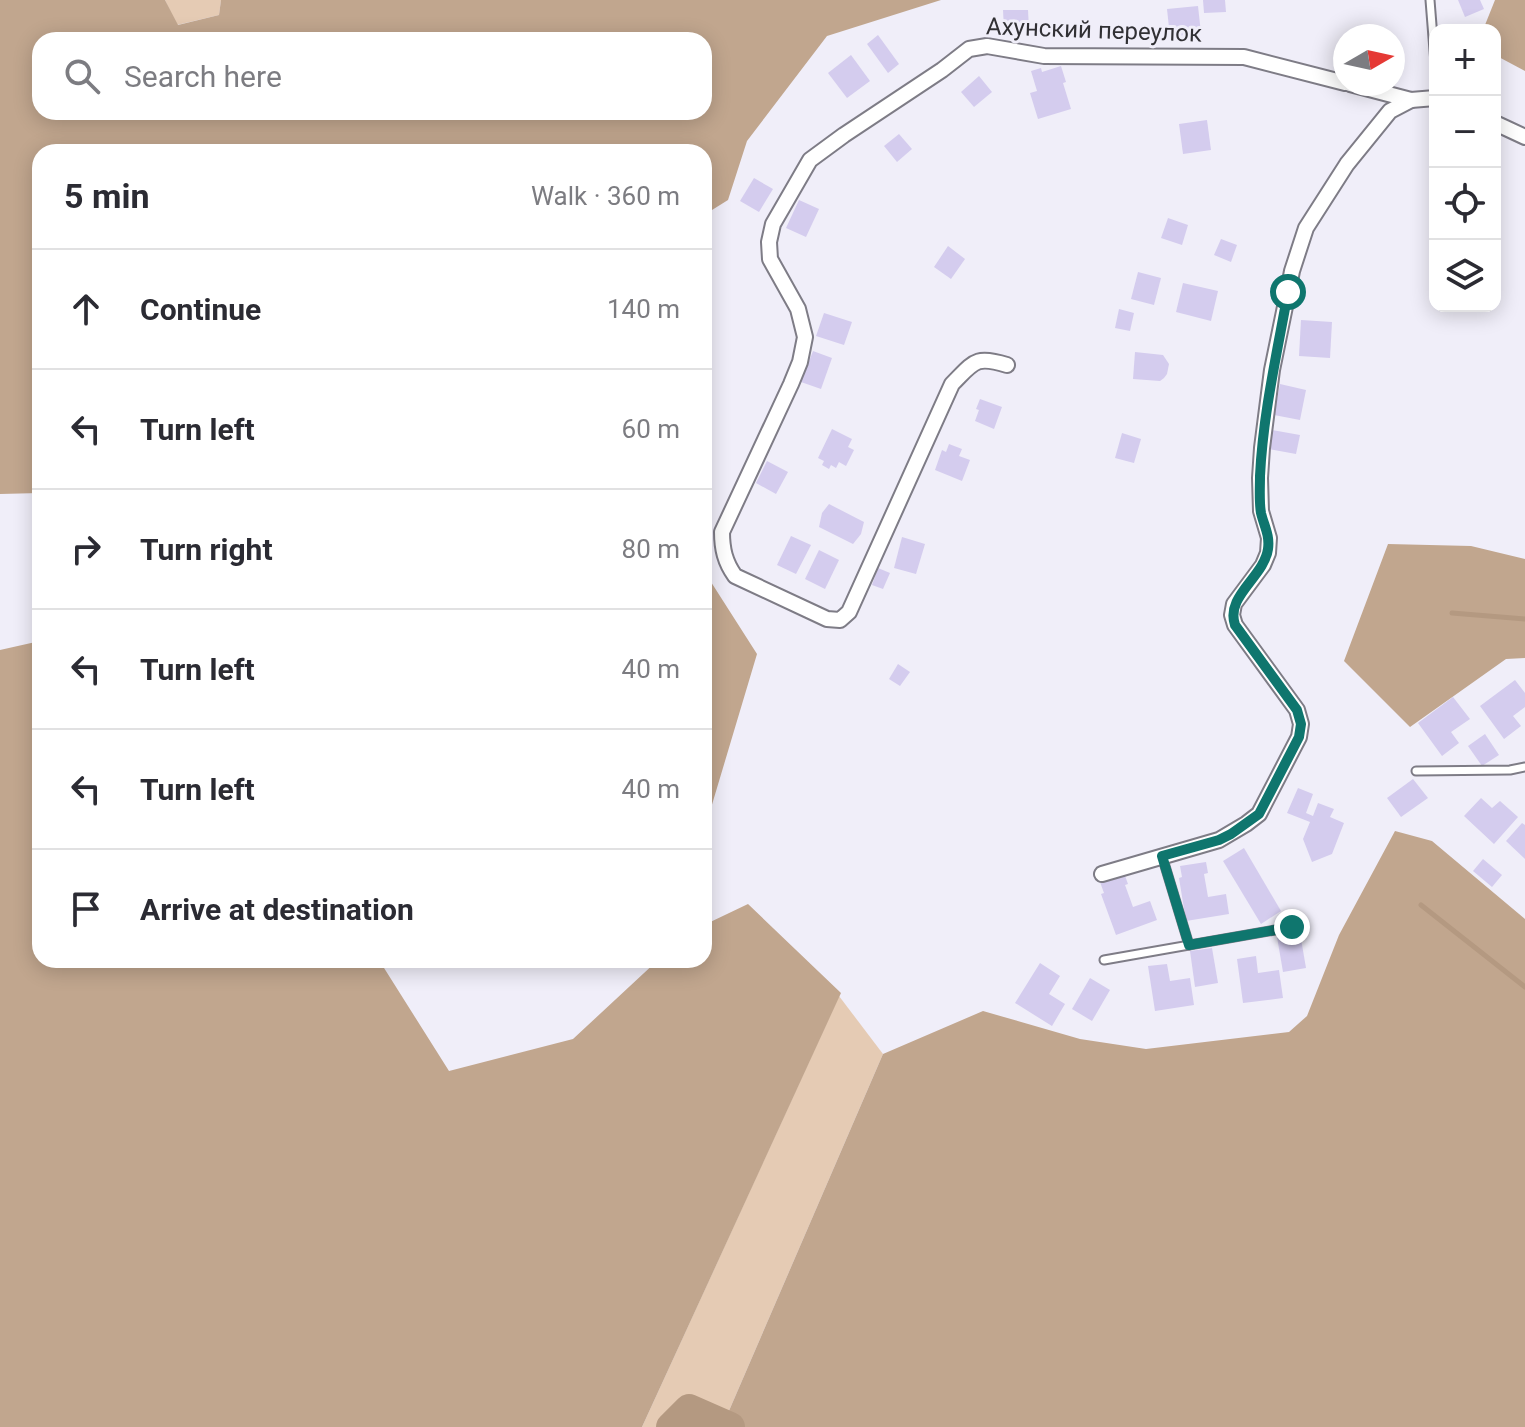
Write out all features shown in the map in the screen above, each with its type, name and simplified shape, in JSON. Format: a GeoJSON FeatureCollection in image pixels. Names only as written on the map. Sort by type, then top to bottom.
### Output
{"type":"FeatureCollection","features":[{"type":"Feature","properties":{"kind":"street","name":"Ахунский переулок"},"geometry":{"type":"LineString","coordinates":[[1007,365],[987,359],[972,364],[952,384],[849,612],[840,620],[827,619],[735,576],[726,564],[722,532],[800,362],[805,337],[798,309],[770,259],[769,242],[773,224],[810,160],[969,49],[987,46],[1044,56],[1244,57],[1333,79]]}},
{"type":"Feature","properties":{"kind":"street","name":"Ахунский переулок"},"geometry":{"type":"LineString","coordinates":[[1396,96],[1411,100],[1429,98]]}},
{"type":"Feature","properties":{"kind":"street"},"geometry":{"type":"LineString","coordinates":[[1102,874],[1231,834],[1259,814],[1299,737],[1301,724],[1297,710],[1235,625],[1232,615],[1234,604],[1263,565],[1268,553],[1269,538],[1261,511],[1260,478],[1272,370],[1292,271],[1306,228],[1347,164],[1390,111],[1411,100]]}},
{"type":"Feature","properties":{"kind":"street"},"geometry":{"type":"LineString","coordinates":[[1501,126],[1525,137]]}},
{"type":"Feature","properties":{"kind":"lane"},"geometry":{"type":"LineString","coordinates":[[1430,0],[1432,24]]}},
{"type":"Feature","properties":{"kind":"lane"},"geometry":{"type":"LineString","coordinates":[[1416,771],[1510,770],[1525,767]]}},
{"type":"Feature","properties":{"kind":"lane"},"geometry":{"type":"LineString","coordinates":[[1162,856],[1189,945]]}},
{"type":"Feature","properties":{"kind":"lane"},"geometry":{"type":"LineString","coordinates":[[1104,960],[1292,927]]}},
{"type":"Feature","properties":{"kind":"shaded area"},"geometry":{"type":"Polygon","coordinates":[[[0,0],[165,0],[178,25],[219,15],[221,0],[941,0],[827,36],[747,141],[728,200],[712,210],[712,144],[32,144],[32,493],[0,494],[0,0]]]}},
{"type":"Feature","properties":{"kind":"shaded area"},"geometry":{"type":"Polygon","coordinates":[[[165,0],[221,0],[219,15],[177,25],[165,0]]]}},
{"type":"Feature","properties":{"kind":"shaded area"},"geometry":{"type":"Polygon","coordinates":[[[1495,0],[1525,0],[1525,71],[1501,58],[1501,24],[1485,24],[1495,0]]]}},
{"type":"Feature","properties":{"kind":"shaded area"},"geometry":{"type":"Polygon","coordinates":[[[1388,544],[1471,546],[1525,559],[1525,658],[1506,659],[1410,727],[1344,661],[1388,544]]]}},
{"type":"Feature","properties":{"kind":"shaded area"},"geometry":{"type":"Polygon","coordinates":[[[712,584],[757,654],[712,805],[712,584]]]}},
{"type":"Feature","properties":{"kind":"shaded area"},"geometry":{"type":"Polygon","coordinates":[[[32,643],[32,968],[384,968],[449,1071],[573,1039],[649,968],[712,968],[712,921],[748,904],[841,993],[642,1427],[0,1427],[0,650],[32,643]]]}},
{"type":"Feature","properties":{"kind":"shaded area"},"geometry":{"type":"Polygon","coordinates":[[[1395,831],[1432,841],[1525,919],[1525,1427],[722,1427],[883,1054],[983,1011],[1080,1039],[1146,1049],[1289,1032],[1307,1016],[1339,935],[1395,831]]]}},
{"type":"Feature","properties":{"kind":"shaded area"},"geometry":{"type":"Polygon","coordinates":[[[839,996],[883,1054],[722,1427],[642,1427],[839,996]]]}},
{"type":"Feature","properties":{"kind":"building"},"geometry":{"type":"Polygon","coordinates":[[[1203,0],[1225,0],[1226,12],[1204,13],[1203,0]]]}},
{"type":"Feature","properties":{"kind":"building"},"geometry":{"type":"Polygon","coordinates":[[[1458,0],[1480,0],[1484,9],[1465,17],[1458,0]]]}},
{"type":"Feature","properties":{"kind":"building"},"geometry":{"type":"Polygon","coordinates":[[[1198,6],[1201,33],[1170,37],[1167,9],[1198,6]]]}},
{"type":"Feature","properties":{"kind":"building"},"geometry":{"type":"Polygon","coordinates":[[[1003,10],[1028,10],[1029,29],[1004,29],[1003,10]]]}},
{"type":"Feature","properties":{"kind":"building"},"geometry":{"type":"Polygon","coordinates":[[[878,35],[899,64],[888,73],[867,44],[878,35]]]}},
{"type":"Feature","properties":{"kind":"building"},"geometry":{"type":"Polygon","coordinates":[[[851,55],[870,81],[847,98],[828,73],[851,55]]]}},
{"type":"Feature","properties":{"kind":"building"},"geometry":{"type":"Polygon","coordinates":[[[1061,66],[1071,109],[1038,119],[1030,93],[1037,91],[1031,71],[1041,68],[1042,72],[1061,66]]]}},
{"type":"Feature","properties":{"kind":"building"},"geometry":{"type":"Polygon","coordinates":[[[979,76],[992,92],[974,107],[961,92],[979,76]]]}},
{"type":"Feature","properties":{"kind":"building"},"geometry":{"type":"Polygon","coordinates":[[[1207,120],[1211,150],[1183,154],[1179,124],[1207,120]]]}},
{"type":"Feature","properties":{"kind":"building"},"geometry":{"type":"Polygon","coordinates":[[[899,134],[912,149],[897,162],[884,146],[899,134]]]}},
{"type":"Feature","properties":{"kind":"building"},"geometry":{"type":"Polygon","coordinates":[[[754,178],[773,189],[759,212],[740,201],[754,178]]]}},
{"type":"Feature","properties":{"kind":"building"},"geometry":{"type":"Polygon","coordinates":[[[799,200],[819,209],[806,237],[786,228],[799,200]]]}},
{"type":"Feature","properties":{"kind":"building"},"geometry":{"type":"Polygon","coordinates":[[[1168,218],[1188,225],[1182,245],[1161,238],[1168,218]]]}},
{"type":"Feature","properties":{"kind":"building"},"geometry":{"type":"Polygon","coordinates":[[[1221,239],[1237,245],[1231,262],[1214,255],[1221,239]]]}},
{"type":"Feature","properties":{"kind":"building"},"geometry":{"type":"Polygon","coordinates":[[[948,246],[965,259],[951,279],[934,267],[948,246]]]}},
{"type":"Feature","properties":{"kind":"building"},"geometry":{"type":"Polygon","coordinates":[[[1138,272],[1161,278],[1154,305],[1131,299],[1138,272]]]}},
{"type":"Feature","properties":{"kind":"building"},"geometry":{"type":"Polygon","coordinates":[[[1183,283],[1218,291],[1211,321],[1176,312],[1183,283]]]}},
{"type":"Feature","properties":{"kind":"building"},"geometry":{"type":"Polygon","coordinates":[[[1119,309],[1134,313],[1130,331],[1115,328],[1119,309]]]}},
{"type":"Feature","properties":{"kind":"building"},"geometry":{"type":"Polygon","coordinates":[[[824,313],[852,322],[844,345],[816,336],[824,313]]]}},
{"type":"Feature","properties":{"kind":"building"},"geometry":{"type":"Polygon","coordinates":[[[1301,320],[1332,322],[1330,358],[1299,356],[1301,320]]]}},
{"type":"Feature","properties":{"kind":"building"},"geometry":{"type":"Polygon","coordinates":[[[813,351],[832,358],[821,389],[801,382],[813,351]]]}},
{"type":"Feature","properties":{"kind":"building"},"geometry":{"type":"Polygon","coordinates":[[[1135,352],[1163,355],[1169,364],[1164,378],[1160,381],[1133,379],[1135,352]]]}},
{"type":"Feature","properties":{"kind":"building"},"geometry":{"type":"Polygon","coordinates":[[[1280,384],[1306,390],[1300,420],[1274,415],[1280,384]]]}},
{"type":"Feature","properties":{"kind":"building"},"geometry":{"type":"Polygon","coordinates":[[[980,399],[1002,407],[994,429],[975,421],[980,399]]]}},
{"type":"Feature","properties":{"kind":"building"},"geometry":{"type":"Polygon","coordinates":[[[832,429],[852,439],[848,447],[854,450],[846,466],[839,462],[836,468],[831,465],[829,469],[818,458],[832,429]]]}},
{"type":"Feature","properties":{"kind":"building"},"geometry":{"type":"Polygon","coordinates":[[[1272,430],[1300,435],[1296,454],[1269,449],[1272,430]]]}},
{"type":"Feature","properties":{"kind":"building"},"geometry":{"type":"Polygon","coordinates":[[[1122,433],[1141,439],[1134,463],[1115,458],[1122,433]]]}},
{"type":"Feature","properties":{"kind":"building"},"geometry":{"type":"Polygon","coordinates":[[[949,444],[962,449],[959,456],[970,460],[962,481],[935,470],[942,450],[946,452],[949,444]]]}},
{"type":"Feature","properties":{"kind":"building"},"geometry":{"type":"Polygon","coordinates":[[[767,461],[788,472],[776,494],[756,483],[767,461]]]}},
{"type":"Feature","properties":{"kind":"building"},"geometry":{"type":"Polygon","coordinates":[[[829,504],[864,522],[861,534],[853,544],[819,527],[822,513],[829,504]]]}},
{"type":"Feature","properties":{"kind":"building"},"geometry":{"type":"Polygon","coordinates":[[[791,536],[811,545],[796,574],[777,565],[791,536]]]}},
{"type":"Feature","properties":{"kind":"building"},"geometry":{"type":"Polygon","coordinates":[[[902,537],[925,544],[916,574],[894,568],[902,537]]]}},
{"type":"Feature","properties":{"kind":"building"},"geometry":{"type":"Polygon","coordinates":[[[819,550],[839,560],[825,589],[805,579],[819,550]]]}},
{"type":"Feature","properties":{"kind":"building"},"geometry":{"type":"Polygon","coordinates":[[[878,568],[890,573],[883,589],[872,585],[878,568]]]}},
{"type":"Feature","properties":{"kind":"building"},"geometry":{"type":"Polygon","coordinates":[[[898,664],[910,672],[900,686],[889,679],[898,664]]]}},
{"type":"Feature","properties":{"kind":"building"},"geometry":{"type":"Polygon","coordinates":[[[1515,680],[1525,693],[1525,707],[1513,716],[1521,726],[1504,739],[1480,706],[1515,680]]]}},
{"type":"Feature","properties":{"kind":"building"},"geometry":{"type":"Polygon","coordinates":[[[1453,697],[1470,719],[1451,732],[1459,743],[1442,756],[1418,723],[1453,697]]]}},
{"type":"Feature","properties":{"kind":"building"},"geometry":{"type":"Polygon","coordinates":[[[1485,734],[1499,755],[1482,766],[1468,746],[1485,734]]]}},
{"type":"Feature","properties":{"kind":"building"},"geometry":{"type":"Polygon","coordinates":[[[1413,779],[1428,798],[1401,817],[1387,798],[1413,779]]]}},
{"type":"Feature","properties":{"kind":"building"},"geometry":{"type":"Polygon","coordinates":[[[1298,788],[1313,794],[1306,813],[1313,816],[1318,803],[1334,809],[1330,817],[1344,823],[1332,854],[1312,862],[1303,839],[1310,822],[1287,813],[1298,788]]]}},
{"type":"Feature","properties":{"kind":"building"},"geometry":{"type":"Polygon","coordinates":[[[1481,798],[1492,808],[1500,801],[1518,817],[1494,844],[1464,816],[1481,798]]]}},
{"type":"Feature","properties":{"kind":"building"},"geometry":{"type":"Polygon","coordinates":[[[1522,823],[1525,825],[1525,859],[1506,841],[1522,823]]]}},
{"type":"Feature","properties":{"kind":"building"},"geometry":{"type":"Polygon","coordinates":[[[1244,848],[1281,911],[1261,924],[1223,861],[1244,848]]]}},
{"type":"Feature","properties":{"kind":"building"},"geometry":{"type":"Polygon","coordinates":[[[1483,859],[1502,875],[1492,887],[1473,871],[1483,859]]]}},
{"type":"Feature","properties":{"kind":"building"},"geometry":{"type":"Polygon","coordinates":[[[1206,862],[1208,873],[1204,874],[1208,897],[1226,894],[1229,914],[1186,921],[1180,866],[1206,862]]]}},
{"type":"Feature","properties":{"kind":"building"},"geometry":{"type":"Polygon","coordinates":[[[1124,873],[1133,907],[1150,901],[1157,920],[1116,935],[1101,894],[1104,893],[1100,882],[1124,873]]]}},
{"type":"Feature","properties":{"kind":"building"},"geometry":{"type":"Polygon","coordinates":[[[1300,933],[1306,968],[1283,972],[1277,937],[1300,933]]]}},
{"type":"Feature","properties":{"kind":"building"},"geometry":{"type":"Polygon","coordinates":[[[1212,948],[1218,983],[1195,987],[1190,951],[1212,948]]]}},
{"type":"Feature","properties":{"kind":"building"},"geometry":{"type":"Polygon","coordinates":[[[1256,956],[1258,973],[1279,970],[1283,998],[1243,1003],[1237,959],[1256,956]]]}},
{"type":"Feature","properties":{"kind":"building"},"geometry":{"type":"Polygon","coordinates":[[[1040,963],[1060,976],[1049,994],[1065,1004],[1052,1026],[1015,1003],[1040,963]]]}},
{"type":"Feature","properties":{"kind":"building"},"geometry":{"type":"Polygon","coordinates":[[[1167,964],[1170,981],[1190,978],[1194,1005],[1155,1011],[1148,966],[1167,964]]]}},
{"type":"Feature","properties":{"kind":"building"},"geometry":{"type":"Polygon","coordinates":[[[1090,978],[1110,990],[1092,1021],[1072,1009],[1090,978]]]}},
{"type":"Feature","properties":{"kind":"waterway"},"geometry":{"type":"LineString","coordinates":[[1452,613],[1525,619]]}},
{"type":"Feature","properties":{"kind":"waterway"},"geometry":{"type":"LineString","coordinates":[[1421,905],[1525,987]]}},
{"type":"Feature","properties":{"kind":"waterway"},"geometry":{"type":"LineString","coordinates":[[671,1427],[689,1409],[730,1427]]}},
{"type":"Feature","properties":{"kind":"route"},"geometry":{"type":"LineString","coordinates":[[1288,292],[1272,370],[1262,448],[1261,511],[1269,538],[1268,553],[1263,565],[1234,604],[1232,615],[1235,625],[1297,710],[1301,724],[1299,737],[1259,814],[1219,840],[1162,856],[1189,945],[1292,927]]}}]}
